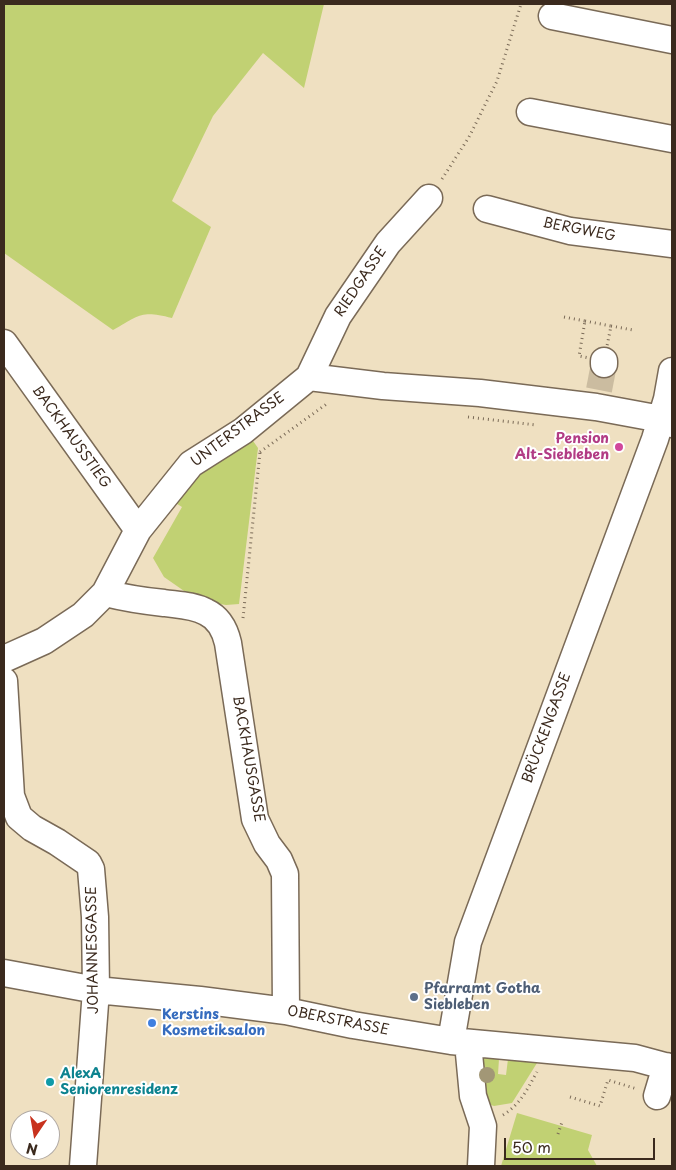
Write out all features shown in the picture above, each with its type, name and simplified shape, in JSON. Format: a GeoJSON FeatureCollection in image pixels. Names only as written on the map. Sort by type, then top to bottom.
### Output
{"type":"FeatureCollection","features":[{"type":"Feature","properties":{"kind":"street"},"geometry":{"type":"LineString","coordinates":[[552,16],[672,40]]}},
{"type":"Feature","properties":{"kind":"street"},"geometry":{"type":"LineString","coordinates":[[530,112],[672,139]]}},
{"type":"Feature","properties":{"kind":"street","name":"RIEDGASSE"},"geometry":{"type":"LineString","coordinates":[[309,377],[338,316],[388,243],[429,198]]}},
{"type":"Feature","properties":{"kind":"street","name":"BERGWEG"},"geometry":{"type":"LineString","coordinates":[[487,209],[570,231],[672,244]]}},
{"type":"Feature","properties":{"kind":"street","name":"BACKHAUSSTIEG"},"geometry":{"type":"LineString","coordinates":[[4,343],[138,530]]}},
{"type":"Feature","properties":{"kind":"street"},"geometry":{"type":"LineString","coordinates":[[309,377],[383,386],[480,393],[596,406],[667,422],[667,399],[672,371]]}},
{"type":"Feature","properties":{"kind":"street","name":"UNTERSTRASSE"},"geometry":{"type":"LineString","coordinates":[[4,660],[44,640],[83,615],[106,593],[138,530],[191,464],[243,431],[309,377]]}},
{"type":"Feature","properties":{"kind":"street","name":"BRÜCKENGASSE"},"geometry":{"type":"LineString","coordinates":[[481,1166],[483,1126],[460,1042],[468,942],[667,422]]}},
{"type":"Feature","properties":{"kind":"street","name":"BACKHAUSGASSE"},"geometry":{"type":"LineString","coordinates":[[106,593],[127,598],[194,607],[207,612],[218,621],[225,631],[256,819],[285,874],[286,1011]]}},
{"type":"Feature","properties":{"kind":"street","name":"JOHANNESGASSE"},"geometry":{"type":"LineString","coordinates":[[4,682],[6,759],[11,796],[20,817],[32,828],[88,863],[91,869],[95,917],[96,990],[83,1166]]}},
{"type":"Feature","properties":{"kind":"street","name":"OBERSTRASSE"},"geometry":{"type":"LineString","coordinates":[[4,974],[96,990],[286,1011],[353,1025],[460,1042],[635,1058],[669,1067]]}},
{"type":"Feature","properties":{"kind":"street"},"geometry":{"type":"LineString","coordinates":[[657,1096],[669,1067]]}},
{"type":"Feature","properties":{"kind":"path"},"geometry":{"type":"LineString","coordinates":[[429,198],[469,137],[497,81],[520,4]]}},
{"type":"Feature","properties":{"kind":"path"},"geometry":{"type":"LineString","coordinates":[[564,317],[585,321]]}},
{"type":"Feature","properties":{"kind":"path"},"geometry":{"type":"LineString","coordinates":[[611,326],[633,330]]}},
{"type":"Feature","properties":{"kind":"path"},"geometry":{"type":"LineString","coordinates":[[243,621],[260,452],[330,401]]}},
{"type":"Feature","properties":{"kind":"path"},"geometry":{"type":"LineString","coordinates":[[460,416],[538,425]]}},
{"type":"Feature","properties":{"kind":"path"},"geometry":{"type":"LineString","coordinates":[[514,1109],[542,1064],[544,1050]]}},
{"type":"Feature","properties":{"kind":"path"},"geometry":{"type":"LineString","coordinates":[[570,1097],[600,1106],[608,1080],[657,1096]]}},
{"type":"Feature","properties":{"kind":"path"},"geometry":{"type":"LineString","coordinates":[[558,1134],[562,1122]]}},
{"type":"Feature","properties":{"kind":"green space"},"geometry":{"type":"Polygon","coordinates":[[[4,4],[324,4],[304,88],[263,53],[213,116],[172,201],[211,227],[172,318],[153,314],[141,315],[113,330],[4,253],[4,4]]]}},
{"type":"Feature","properties":{"kind":"green space"},"geometry":{"type":"Polygon","coordinates":[[[251,438],[258,448],[239,604],[226,605],[197,600],[164,577],[153,558],[182,507],[174,502],[206,467],[251,438]]]}},
{"type":"Feature","properties":{"kind":"green space"},"geometry":{"type":"Polygon","coordinates":[[[483,1057],[499,1059],[498,1074],[506,1075],[508,1059],[537,1063],[512,1103],[494,1106],[488,1104],[481,1089],[483,1057]]]}},
{"type":"Feature","properties":{"kind":"green space"},"geometry":{"type":"Polygon","coordinates":[[[517,1113],[592,1135],[588,1150],[597,1166],[501,1166],[517,1113]]]}},
{"type":"Feature","properties":{"kind":"tunnel"},"geometry":{"type":"LineString","coordinates":[[599,390],[604,364]]}},
{"type":"Feature","properties":{"kind":"place","name":"Pension Alt-Siebleben"},"geometry":{"type":"Point","coordinates":[619,447]}},
{"type":"Feature","properties":{"kind":"place","name":"Pfarramt Gotha Siebleben"},"geometry":{"type":"Point","coordinates":[414,997]}},
{"type":"Feature","properties":{"kind":"place","name":"Kerstins Kosmetiksalon"},"geometry":{"type":"Point","coordinates":[152,1023]}},
{"type":"Feature","properties":{"kind":"place","name":"AlexA Seniorenresidenz"},"geometry":{"type":"Point","coordinates":[50,1082]}}]}
